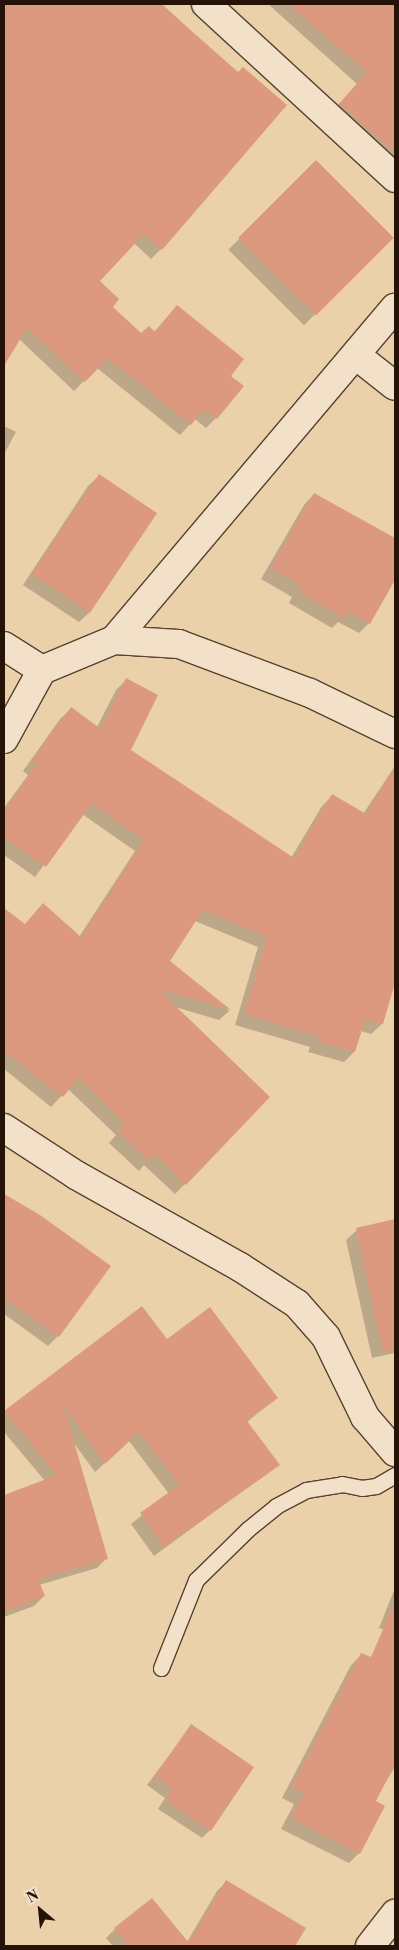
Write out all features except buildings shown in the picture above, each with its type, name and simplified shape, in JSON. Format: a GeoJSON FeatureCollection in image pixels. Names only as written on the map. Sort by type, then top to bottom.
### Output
{"type":"FeatureCollection","features":[{"type":"Feature","properties":{"kind":"street"},"geometry":{"type":"LineString","coordinates":[[206,4],[395,178]]}},
{"type":"Feature","properties":{"kind":"street"},"geometry":{"type":"LineString","coordinates":[[114,640],[357,356],[395,308]]}},
{"type":"Feature","properties":{"kind":"street"},"geometry":{"type":"LineString","coordinates":[[357,356],[395,386]]}},
{"type":"Feature","properties":{"kind":"street"},"geometry":{"type":"LineString","coordinates":[[4,739],[42,670],[114,640],[179,644],[205,652],[310,693],[395,734]]}},
{"type":"Feature","properties":{"kind":"street"},"geometry":{"type":"LineString","coordinates":[[4,646],[42,670]]}},
{"type":"Feature","properties":{"kind":"street"},"geometry":{"type":"LineString","coordinates":[[4,1128],[76,1175],[240,1267],[297,1304],[326,1337],[364,1417],[395,1452]]}},
{"type":"Feature","properties":{"kind":"street"},"geometry":{"type":"LineString","coordinates":[[370,1946],[395,1914]]}},
{"type":"Feature","properties":{"kind":"lane"},"geometry":{"type":"LineString","coordinates":[[161,1668],[196,1580],[276,1506],[306,1490],[342,1484],[362,1488],[376,1486],[395,1475]]}}]}
